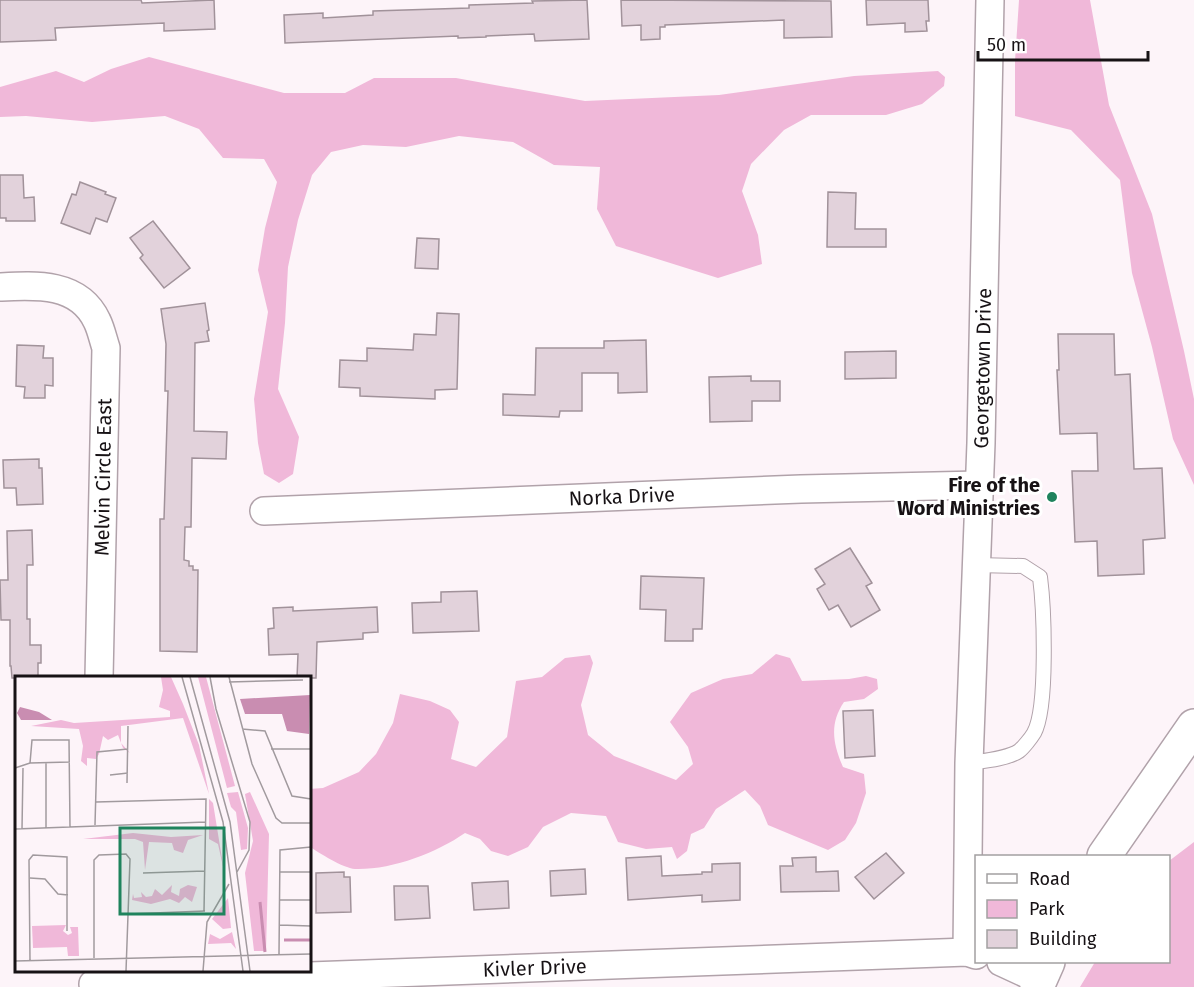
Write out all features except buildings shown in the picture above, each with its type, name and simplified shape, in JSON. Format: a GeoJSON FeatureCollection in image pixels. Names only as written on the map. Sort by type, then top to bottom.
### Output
{"type":"FeatureCollection","features":[{"type":"Feature","properties":{"kind":"street","name":"Georgetown Drive"},"geometry":{"type":"LineString","coordinates":[[972,953],[969,763],[979,485],[990,0]]}},
{"type":"Feature","properties":{"kind":"street","name":"Melvin Circle East"},"geometry":{"type":"LineString","coordinates":[[0,287],[31,285],[66,291],[78,297],[97,320],[106,348],[99,676]]}},
{"type":"Feature","properties":{"kind":"street","name":"Norka Drive"},"geometry":{"type":"LineString","coordinates":[[264,511],[731,492],[979,485]]}},
{"type":"Feature","properties":{"kind":"street"},"geometry":{"type":"LineString","coordinates":[[1109,848],[1194,726]]}},
{"type":"Feature","properties":{"kind":"street","name":"Kivler Drive"},"geometry":{"type":"LineString","coordinates":[[93,980],[972,953]]}},
{"type":"Feature","properties":{"kind":"street"},"geometry":{"type":"LineString","coordinates":[[1004,963],[1042,976]]}},
{"type":"Feature","properties":{"kind":"lane"},"geometry":{"type":"LineString","coordinates":[[969,763],[995,759],[1019,751],[1034,733],[1042,701],[1043,603],[1040,577],[1023,566],[976,564]]}},
{"type":"Feature","properties":{"kind":"green space"},"geometry":{"type":"Polygon","coordinates":[[[1019,0],[1090,0],[1109,105],[1152,214],[1184,351],[1194,399],[1194,485],[1173,439],[1132,273],[1120,180],[1071,130],[1015,116],[1015,61],[1019,0]]]}},
{"type":"Feature","properties":{"kind":"green space"},"geometry":{"type":"Polygon","coordinates":[[[149,57],[284,93],[345,93],[374,78],[456,78],[585,101],[719,95],[854,76],[938,71],[945,77],[944,86],[922,104],[886,115],[811,115],[784,130],[751,164],[742,191],[758,235],[762,264],[718,278],[616,246],[597,209],[600,167],[554,165],[513,142],[459,136],[406,147],[363,145],[331,152],[312,175],[298,220],[288,267],[278,389],[299,437],[293,474],[279,483],[264,474],[258,443],[254,399],[268,312],[258,270],[265,228],[277,182],[264,159],[223,158],[199,129],[165,116],[92,122],[26,116],[0,117],[0,87],[56,71],[84,82],[111,69],[149,57]]]}},
{"type":"Feature","properties":{"kind":"green space"},"geometry":{"type":"Polygon","coordinates":[[[776,654],[790,658],[802,681],[866,676],[877,679],[878,689],[864,699],[844,702],[836,718],[835,742],[843,767],[864,774],[866,793],[856,823],[845,840],[828,850],[768,825],[760,806],[745,790],[716,809],[704,828],[691,834],[687,851],[677,859],[672,847],[646,849],[618,842],[606,816],[571,813],[543,827],[528,847],[508,856],[491,851],[480,839],[465,833],[413,859],[369,869],[344,866],[310,847],[310,789],[323,788],[359,772],[376,754],[393,723],[400,694],[430,701],[450,710],[459,722],[451,759],[476,767],[507,737],[516,681],[542,677],[565,658],[590,655],[593,663],[581,705],[588,735],[614,756],[676,780],[693,764],[688,747],[670,722],[691,693],[723,679],[752,674],[776,654]]]}},
{"type":"Feature","properties":{"kind":"green space"},"geometry":{"type":"Polygon","coordinates":[[[1194,842],[1194,987],[1080,987],[1094,963],[1170,963],[1170,860],[1194,842]]]}},
{"type":"Feature","properties":{"kind":"place","name":"Fire of the Word Ministries"},"geometry":{"type":"Point","coordinates":[1052,497]}}]}
